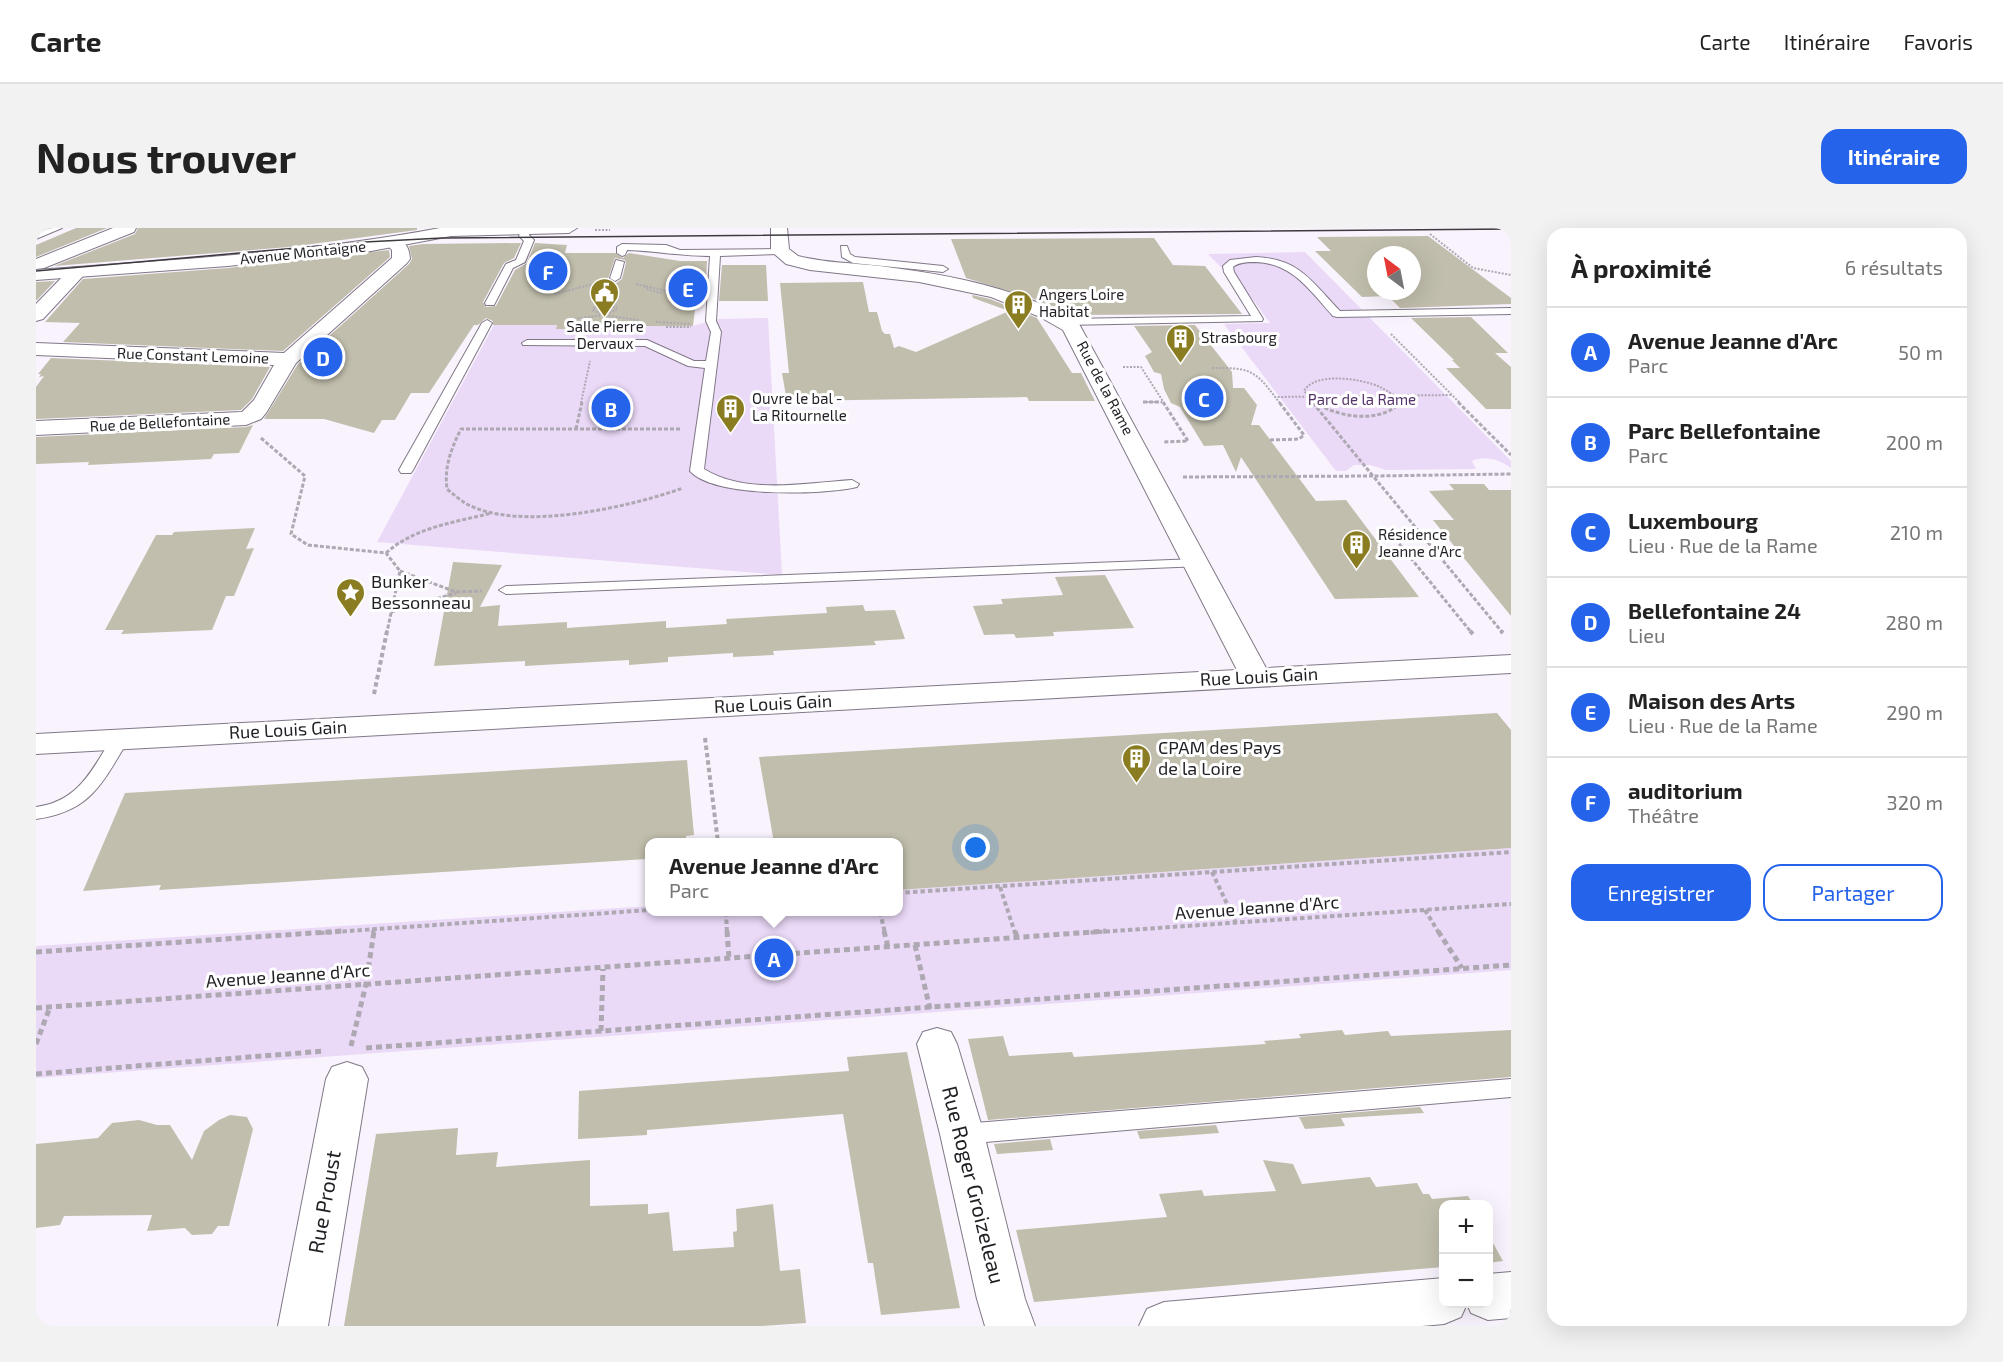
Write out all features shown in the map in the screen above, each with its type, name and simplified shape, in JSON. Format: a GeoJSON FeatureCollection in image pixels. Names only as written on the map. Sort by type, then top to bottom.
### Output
{"type":"FeatureCollection","features":[{"type":"Feature","properties":{"kind":"street"},"geometry":{"type":"LineString","coordinates":[[36,267],[128,228]]}},
{"type":"Feature","properties":{"kind":"street","name":"Avenue Montaigne"},"geometry":{"type":"LineString","coordinates":[[36,267],[214,251],[422,228]]}},
{"type":"Feature","properties":{"kind":"street","name":"Avenue Montaigne"},"geometry":{"type":"LineString","coordinates":[[36,267],[77,272],[228,261],[395,244],[439,232],[569,228]]}},
{"type":"Feature","properties":{"kind":"street"},"geometry":{"type":"LineString","coordinates":[[779,228],[780,252]]}},
{"type":"Feature","properties":{"kind":"street","name":"Rue Constant Lemoine"},"geometry":{"type":"LineString","coordinates":[[36,350],[289,359],[401,259],[400,248],[395,244]]}},
{"type":"Feature","properties":{"kind":"street","name":"Rue de la Rame"},"geometry":{"type":"LineString","coordinates":[[780,252],[792,260],[808,264],[964,283],[1006,294],[1046,310],[1071,326],[1116,406],[1256,677]]}},
{"type":"Feature","properties":{"kind":"street"},"geometry":{"type":"LineString","coordinates":[[36,315],[77,272]]}},
{"type":"Feature","properties":{"kind":"street","name":"Rue de Bellefontaine"},"geometry":{"type":"LineString","coordinates":[[36,428],[246,418],[257,412],[282,366],[289,359]]}},
{"type":"Feature","properties":{"kind":"street","name":"Rue Louis Gain"},"geometry":{"type":"LineString","coordinates":[[36,744],[1511,664]]}},
{"type":"Feature","properties":{"kind":"street","name":"Rue Roger Groizeleau"},"geometry":{"type":"LineString","coordinates":[[934,1026],[1001,1299],[1010,1326]]}},
{"type":"Feature","properties":{"kind":"street","name":"Rue Proust"},"geometry":{"type":"LineString","coordinates":[[303,1326],[338,1064]]}},
{"type":"Feature","properties":{"kind":"street"},"geometry":{"type":"LineString","coordinates":[[1493,1297],[1511,1295]]}},
{"type":"Feature","properties":{"kind":"street"},"geometry":{"type":"LineString","coordinates":[[1164,1326],[1439,1301]]}},
{"type":"Feature","properties":{"kind":"lane"},"geometry":{"type":"LineString","coordinates":[[36,236],[57,228]]}},
{"type":"Feature","properties":{"kind":"lane"},"geometry":{"type":"LineString","coordinates":[[490,303],[509,266],[520,262],[529,240],[524,236],[526,229]]}},
{"type":"Feature","properties":{"kind":"lane"},"geometry":{"type":"LineString","coordinates":[[615,278],[622,247],[666,248],[679,253],[780,252]]}},
{"type":"Feature","properties":{"kind":"lane"},"geometry":{"type":"LineString","coordinates":[[844,248],[845,255],[853,260],[943,269]]}},
{"type":"Feature","properties":{"kind":"lane"},"geometry":{"type":"LineString","coordinates":[[715,253],[711,321],[716,332],[710,365],[705,429],[697,471],[705,478],[722,484],[746,487],[852,484]]}},
{"type":"Feature","properties":{"kind":"lane"},"geometry":{"type":"LineString","coordinates":[[1065,322],[1258,319],[1228,267],[1233,262],[1253,259],[1286,264],[1294,269],[1337,314],[1511,311]]}},
{"type":"Feature","properties":{"kind":"lane"},"geometry":{"type":"LineString","coordinates":[[406,471],[487,323]]}},
{"type":"Feature","properties":{"kind":"lane"},"geometry":{"type":"LineString","coordinates":[[527,343],[647,343],[692,364],[710,365]]}},
{"type":"Feature","properties":{"kind":"lane"},"geometry":{"type":"LineString","coordinates":[[506,590],[1197,563]]}},
{"type":"Feature","properties":{"kind":"lane"},"geometry":{"type":"LineString","coordinates":[[36,813],[55,810],[80,798],[89,789],[120,739]]}},
{"type":"Feature","properties":{"kind":"lane"},"geometry":{"type":"LineString","coordinates":[[962,1134],[1511,1088]]}},
{"type":"Feature","properties":{"kind":"path"},"geometry":{"type":"LineString","coordinates":[[1430,234],[1473,268],[1511,275]]}},
{"type":"Feature","properties":{"kind":"path"},"geometry":{"type":"LineString","coordinates":[[555,294],[615,278]]}},
{"type":"Feature","properties":{"kind":"path"},"geometry":{"type":"LineString","coordinates":[[644,286],[649,290],[662,293]]}},
{"type":"Feature","properties":{"kind":"path"},"geometry":{"type":"LineString","coordinates":[[656,287],[667,291]]}},
{"type":"Feature","properties":{"kind":"path"},"geometry":{"type":"LineString","coordinates":[[567,320],[603,315],[616,310],[617,307],[595,307],[593,310],[603,315],[645,320]]}},
{"type":"Feature","properties":{"kind":"path"},"geometry":{"type":"LineString","coordinates":[[656,322],[693,324]]}},
{"type":"Feature","properties":{"kind":"path"},"geometry":{"type":"LineString","coordinates":[[1391,334],[1511,455]]}},
{"type":"Feature","properties":{"kind":"path"},"geometry":{"type":"LineString","coordinates":[[576,429],[590,360]]}},
{"type":"Feature","properties":{"kind":"path"},"geometry":{"type":"LineString","coordinates":[[1121,367],[1141,367],[1188,441],[1165,442]]}},
{"type":"Feature","properties":{"kind":"path"},"geometry":{"type":"LineString","coordinates":[[1212,368],[1245,368],[1257,371],[1304,435],[1299,439],[1270,440]]}},
{"type":"Feature","properties":{"kind":"path"},"geometry":{"type":"LineString","coordinates":[[1313,403],[1340,413],[1373,416],[1395,410],[1399,404],[1395,396],[1365,381],[1337,378],[1313,381],[1306,386],[1304,391],[1306,397],[1503,633]]}},
{"type":"Feature","properties":{"kind":"path"},"geometry":{"type":"LineString","coordinates":[[1275,397],[1452,395]]}},
{"type":"Feature","properties":{"kind":"path"},"geometry":{"type":"LineString","coordinates":[[705,429],[461,429],[449,455],[444,474],[447,489],[466,504],[494,512],[548,515],[604,511],[650,501],[705,478]]}},
{"type":"Feature","properties":{"kind":"path"},"geometry":{"type":"LineString","coordinates":[[255,433],[305,476],[291,534],[309,545],[386,554],[400,571],[456,592]]}},
{"type":"Feature","properties":{"kind":"path"},"geometry":{"type":"LineString","coordinates":[[1177,477],[1511,474]]}},
{"type":"Feature","properties":{"kind":"path"},"geometry":{"type":"LineString","coordinates":[[386,554],[393,544],[418,534],[494,512]]}},
{"type":"Feature","properties":{"kind":"path"},"geometry":{"type":"LineString","coordinates":[[1377,541],[1396,540],[1473,634]]}},
{"type":"Feature","properties":{"kind":"path"},"geometry":{"type":"LineString","coordinates":[[374,694],[400,571]]}},
{"type":"Feature","properties":{"kind":"path"},"geometry":{"type":"LineString","coordinates":[[391,612],[456,592],[506,590]]}},
{"type":"Feature","properties":{"kind":"path"},"geometry":{"type":"LineString","coordinates":[[705,738],[717,838]]}},
{"type":"Feature","properties":{"kind":"path"},"geometry":{"type":"LineString","coordinates":[[903,893],[1511,852]]}},
{"type":"Feature","properties":{"kind":"path"},"geometry":{"type":"LineString","coordinates":[[1212,872],[1236,923]]}},
{"type":"Feature","properties":{"kind":"path"},"geometry":{"type":"LineString","coordinates":[[1000,886],[1017,937]]}},
{"type":"Feature","properties":{"kind":"path","name":"Avenue Jeanne d'Arc"},"geometry":{"type":"LineString","coordinates":[[36,1008],[603,969],[1017,937],[1511,904]]}},
{"type":"Feature","properties":{"kind":"path"},"geometry":{"type":"LineString","coordinates":[[36,952],[645,910]]}},
{"type":"Feature","properties":{"kind":"path"},"geometry":{"type":"LineString","coordinates":[[1425,910],[1462,968]]}},
{"type":"Feature","properties":{"kind":"path"},"geometry":{"type":"LineString","coordinates":[[726,916],[729,958]]}},
{"type":"Feature","properties":{"kind":"path"},"geometry":{"type":"LineString","coordinates":[[881,916],[888,947]]}},
{"type":"Feature","properties":{"kind":"path"},"geometry":{"type":"LineString","coordinates":[[374,929],[366,984],[350,1049],[601,1031],[934,1026],[1462,968],[1511,965]]}},
{"type":"Feature","properties":{"kind":"path"},"geometry":{"type":"LineString","coordinates":[[915,945],[934,1026]]}},
{"type":"Feature","properties":{"kind":"path"},"geometry":{"type":"LineString","coordinates":[[601,1031],[603,969]]}},
{"type":"Feature","properties":{"kind":"path"},"geometry":{"type":"LineString","coordinates":[[36,1044],[50,1007]]}},
{"type":"Feature","properties":{"kind":"path"},"geometry":{"type":"LineString","coordinates":[[36,1074],[338,1064]]}},
{"type":"Feature","properties":{"kind":"green space","name":"Parc de la Rame"},"geometry":{"type":"Polygon","coordinates":[[[1305,252],[1511,461],[1511,468],[1497,461],[1482,458],[1472,461],[1476,469],[1386,470],[1370,465],[1354,465],[1346,471],[1336,471],[1224,324],[1270,323],[1254,301],[1208,254],[1305,252]]]}},
{"type":"Feature","properties":{"kind":"green space"},"geometry":{"type":"Polygon","coordinates":[[[768,318],[782,575],[377,542],[494,325],[557,325],[556,329],[642,330],[643,326],[693,326],[719,319],[768,318]]]}},
{"type":"Feature","properties":{"kind":"green space"},"geometry":{"type":"Polygon","coordinates":[[[1511,848],[1511,970],[36,1078],[36,946],[645,906],[645,916],[903,916],[903,890],[1511,848]]]}},
{"type":"Feature","properties":{"kind":"building"},"geometry":{"type":"Polygon","coordinates":[[[76,228],[107,228],[36,257],[36,245],[76,228]]]}},
{"type":"Feature","properties":{"kind":"building"},"geometry":{"type":"Polygon","coordinates":[[[138,228],[417,228],[417,230],[289,247],[54,266],[135,234],[138,228]]]}},
{"type":"Feature","properties":{"kind":"building"},"geometry":{"type":"Polygon","coordinates":[[[1428,236],[1511,298],[1511,304],[1400,308],[1392,300],[1421,300],[1421,246],[1367,246],[1367,297],[1362,297],[1315,251],[1331,251],[1317,237],[1428,236]]]}},
{"type":"Feature","properties":{"kind":"building"},"geometry":{"type":"Polygon","coordinates":[[[1154,238],[1173,265],[1205,266],[1242,314],[1069,315],[1032,298],[966,278],[951,239],[1154,238]]]}},
{"type":"Feature","properties":{"kind":"building"},"geometry":{"type":"Polygon","coordinates":[[[521,243],[514,258],[504,263],[483,302],[486,307],[496,306],[515,270],[527,263],[535,243],[567,245],[565,253],[615,253],[623,258],[629,253],[680,261],[707,261],[705,301],[696,301],[693,326],[643,326],[642,330],[556,329],[557,325],[493,325],[493,321],[486,318],[478,325],[474,325],[429,393],[411,393],[395,420],[382,420],[374,433],[324,419],[264,419],[298,364],[409,264],[412,259],[409,246],[521,243]],[[615,258],[608,279],[616,283],[622,279],[625,260],[615,258]]]}},
{"type":"Feature","properties":{"kind":"building"},"geometry":{"type":"Polygon","coordinates":[[[389,250],[390,257],[283,351],[63,342],[80,323],[45,322],[83,279],[228,268],[389,250]]]}},
{"type":"Feature","properties":{"kind":"building"},"geometry":{"type":"Polygon","coordinates":[[[722,265],[766,265],[768,301],[719,301],[722,265]]]}},
{"type":"Feature","properties":{"kind":"building"},"geometry":{"type":"Polygon","coordinates":[[[55,281],[37,300],[36,300],[36,282],[55,281]]]}},
{"type":"Feature","properties":{"kind":"building"},"geometry":{"type":"Polygon","coordinates":[[[863,282],[869,312],[877,312],[882,331],[890,334],[894,348],[899,346],[916,352],[1009,311],[973,298],[972,295],[990,299],[1037,318],[1072,373],[1081,373],[1095,401],[1029,401],[1027,397],[796,401],[786,396],[782,373],[789,373],[780,283],[863,282]]]}},
{"type":"Feature","properties":{"kind":"building"},"geometry":{"type":"Polygon","coordinates":[[[1471,317],[1508,353],[1495,353],[1511,367],[1511,409],[1486,409],[1446,368],[1460,368],[1452,360],[1454,360],[1411,318],[1471,317]]]}},
{"type":"Feature","properties":{"kind":"building"},"geometry":{"type":"Polygon","coordinates":[[[1195,325],[1232,372],[1233,388],[1244,388],[1257,405],[1251,425],[1259,425],[1316,501],[1346,500],[1419,597],[1335,599],[1241,457],[1236,472],[1223,445],[1204,446],[1180,407],[1171,403],[1164,389],[1161,374],[1154,372],[1145,356],[1152,352],[1134,326],[1195,325]]]}},
{"type":"Feature","properties":{"kind":"building"},"geometry":{"type":"Polygon","coordinates":[[[51,358],[270,367],[252,399],[241,410],[36,419],[36,387],[44,376],[39,377],[41,374],[38,374],[51,358]]]}},
{"type":"Feature","properties":{"kind":"building"},"geometry":{"type":"Polygon","coordinates":[[[253,425],[239,453],[214,454],[211,459],[88,465],[89,462],[36,464],[36,437],[253,425]]]}},
{"type":"Feature","properties":{"kind":"building"},"geometry":{"type":"Polygon","coordinates":[[[1449,484],[1484,484],[1489,490],[1511,490],[1511,616],[1433,520],[1454,520],[1429,491],[1454,490],[1449,484]]]}},
{"type":"Feature","properties":{"kind":"building"},"geometry":{"type":"Polygon","coordinates":[[[255,528],[246,549],[254,548],[234,596],[226,596],[212,630],[121,634],[124,630],[105,630],[156,535],[255,528]]]}},
{"type":"Feature","properties":{"kind":"building"},"geometry":{"type":"Polygon","coordinates":[[[453,562],[502,565],[480,607],[500,605],[498,626],[567,622],[567,628],[666,621],[666,628],[727,624],[726,619],[827,613],[826,607],[863,605],[865,611],[895,610],[905,639],[874,641],[876,645],[773,651],[774,655],[733,657],[733,653],[668,657],[668,662],[629,665],[629,660],[525,666],[525,661],[434,666],[453,562]]]}},
{"type":"Feature","properties":{"kind":"building"},"geometry":{"type":"Polygon","coordinates":[[[1105,575],[1134,628],[1053,632],[1054,636],[1016,638],[1014,634],[984,635],[973,606],[1003,604],[1001,599],[1063,595],[1055,577],[1105,575]]]}},
{"type":"Feature","properties":{"kind":"building","name":"CPAM des Pays de la Loire"},"geometry":{"type":"Polygon","coordinates":[[[1497,713],[1511,730],[1511,848],[903,890],[903,838],[773,838],[759,757],[1497,713]]]}},
{"type":"Feature","properties":{"kind":"building"},"geometry":{"type":"Polygon","coordinates":[[[687,760],[694,835],[686,836],[686,838],[645,838],[645,859],[159,890],[161,885],[83,891],[125,793],[687,760]]]}},
{"type":"Feature","properties":{"kind":"building"},"geometry":{"type":"Polygon","coordinates":[[[1342,1030],[1345,1035],[1388,1031],[1391,1036],[1511,1030],[1511,1077],[988,1120],[968,1039],[1003,1036],[1009,1056],[1072,1052],[1074,1057],[1266,1044],[1264,1041],[1301,1038],[1299,1034],[1342,1030]]]}},
{"type":"Feature","properties":{"kind":"building"},"geometry":{"type":"Polygon","coordinates":[[[907,1052],[960,1308],[881,1315],[873,1263],[868,1263],[843,1114],[647,1130],[647,1135],[578,1139],[579,1091],[849,1071],[847,1057],[907,1052]]]}},
{"type":"Feature","properties":{"kind":"building"},"geometry":{"type":"Polygon","coordinates":[[[1420,1107],[1424,1113],[1341,1118],[1345,1126],[1305,1129],[1299,1117],[1420,1107]]]}},
{"type":"Feature","properties":{"kind":"building"},"geometry":{"type":"Polygon","coordinates":[[[230,1115],[247,1117],[253,1129],[229,1226],[218,1226],[212,1234],[192,1235],[185,1228],[147,1231],[152,1215],[64,1216],[60,1225],[36,1228],[36,1144],[98,1138],[112,1123],[139,1120],[157,1125],[170,1125],[192,1160],[204,1131],[230,1115]]]}},
{"type":"Feature","properties":{"kind":"building"},"geometry":{"type":"Polygon","coordinates":[[[1216,1125],[1219,1133],[1140,1139],[1137,1131],[1216,1125]]]}},
{"type":"Feature","properties":{"kind":"building"},"geometry":{"type":"Polygon","coordinates":[[[458,1128],[456,1155],[498,1152],[496,1167],[590,1160],[590,1206],[648,1204],[648,1214],[669,1212],[673,1251],[734,1247],[733,1232],[737,1231],[736,1209],[773,1204],[780,1271],[800,1269],[806,1323],[762,1326],[344,1326],[376,1134],[458,1128]]]}},
{"type":"Feature","properties":{"kind":"building"},"geometry":{"type":"Polygon","coordinates":[[[1050,1139],[1053,1150],[997,1154],[994,1144],[1050,1139]]]}},
{"type":"Feature","properties":{"kind":"building"},"geometry":{"type":"Polygon","coordinates":[[[1263,1160],[1293,1164],[1302,1184],[1370,1177],[1376,1187],[1417,1183],[1423,1194],[1429,1194],[1432,1199],[1468,1196],[1470,1200],[1439,1200],[1439,1267],[1034,1302],[1016,1230],[1167,1217],[1159,1194],[1202,1190],[1204,1196],[1276,1191],[1263,1160]]]}},
{"type":"Feature","properties":{"kind":"building"},"geometry":{"type":"Polygon","coordinates":[[[1493,1243],[1503,1261],[1493,1262],[1493,1243]]]}},
{"type":"Feature","properties":{"kind":"tram line"},"geometry":{"type":"LineString","coordinates":[[36,271],[365,242],[442,238],[1511,229]]}},
{"type":"Feature","properties":{"kind":"place","name":"auditorium"},"geometry":{"type":"Point","coordinates":[548,271]}},
{"type":"Feature","properties":{"kind":"place","name":"Maison des Arts"},"geometry":{"type":"Point","coordinates":[688,288]}},
{"type":"Feature","properties":{"kind":"place","name":"Salle Pierre Dervaux"},"geometry":{"type":"Point","coordinates":[605,318]}},
{"type":"Feature","properties":{"kind":"place","name":"Angers Loire Habitat"},"geometry":{"type":"Point","coordinates":[1018,330]}},
{"type":"Feature","properties":{"kind":"place","name":"Bellefontaine 24"},"geometry":{"type":"Point","coordinates":[323,357]}},
{"type":"Feature","properties":{"kind":"place","name":"Strasbourg"},"geometry":{"type":"Point","coordinates":[1180,364]}},
{"type":"Feature","properties":{"kind":"place","name":"Luxembourg"},"geometry":{"type":"Point","coordinates":[1204,398]}},
{"type":"Feature","properties":{"kind":"place","name":"Parc Bellefontaine"},"geometry":{"type":"Point","coordinates":[611,408]}},
{"type":"Feature","properties":{"kind":"place","name":"Ouvre le bal - La Ritournelle"},"geometry":{"type":"Point","coordinates":[731,434]}},
{"type":"Feature","properties":{"kind":"place","name":"Résidence Jeanne d'Arc"},"geometry":{"type":"Point","coordinates":[1357,570]}},
{"type":"Feature","properties":{"kind":"place","name":"Bunker Bessonneau"},"geometry":{"type":"Point","coordinates":[350,618]}},
{"type":"Feature","properties":{"kind":"place","name":"CPAM des Pays de la Loire"},"geometry":{"type":"Point","coordinates":[1137,784]}},
{"type":"Feature","properties":{"kind":"place","name":"Avenue Jeanne d'Arc"},"geometry":{"type":"Point","coordinates":[774,958]}}]}
